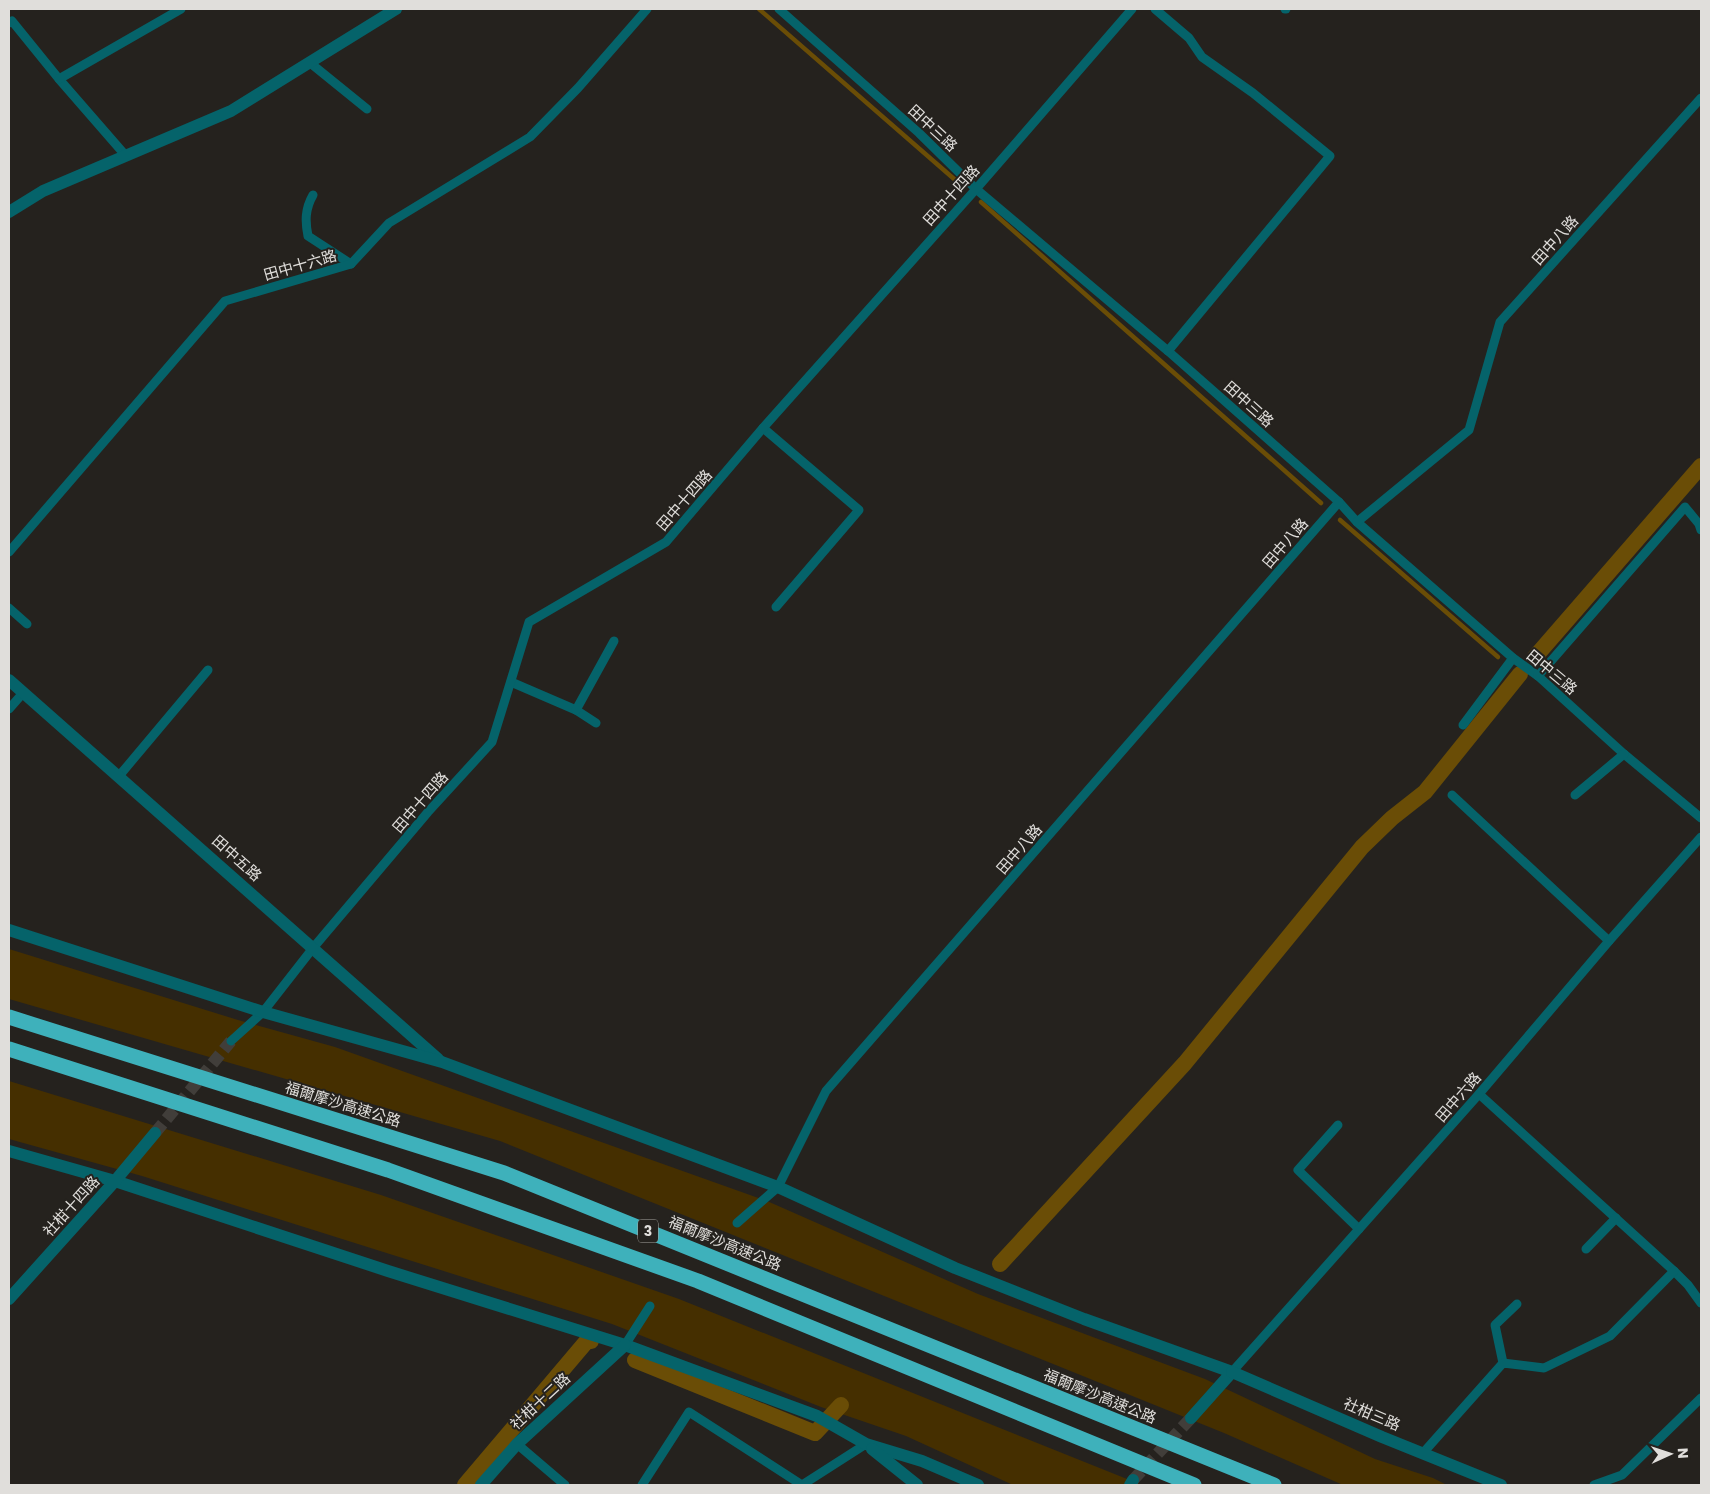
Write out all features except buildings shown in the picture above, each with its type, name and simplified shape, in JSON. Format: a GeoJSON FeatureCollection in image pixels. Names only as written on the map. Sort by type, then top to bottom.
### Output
{"type":"FeatureCollection","features":[{"type":"Feature","properties":{"kind":"highway","name":"福爾摩沙高速公路"},"geometry":{"type":"LineString","coordinates":[[9,1017],[504,1173],[1274,1485]]}},
{"type":"Feature","properties":{"kind":"highway","name":"3"},"geometry":{"type":"LineString","coordinates":[[9,1049],[388,1170],[698,1281],[1194,1485]]}},
{"type":"Feature","properties":{"kind":"street"},"geometry":{"type":"LineString","coordinates":[[9,212],[43,191],[231,111],[396,9]]}},
{"type":"Feature","properties":{"kind":"street","name":"田中五路"},"geometry":{"type":"LineString","coordinates":[[9,680],[442,1062]]}},
{"type":"Feature","properties":{"kind":"street","name":"社柑三路"},"geometry":{"type":"LineString","coordinates":[[9,930],[263,1012],[442,1062],[778,1187],[955,1268],[1084,1319],[1232,1372],[1501,1485]]}},
{"type":"Feature","properties":{"kind":"street","name":"社柑十四路"},"geometry":{"type":"LineString","coordinates":[[9,1299],[115,1181],[155,1133]]}},
{"type":"Feature","properties":{"kind":"street"},"geometry":{"type":"LineString","coordinates":[[9,1151],[115,1181],[388,1271],[625,1344],[817,1416],[866,1444],[917,1485]]}},
{"type":"Feature","properties":{"kind":"street","name":"社柑十二路"},"geometry":{"type":"LineString","coordinates":[[481,1485],[517,1444],[625,1344]]}},
{"type":"Feature","properties":{"kind":"street"},"geometry":{"type":"LineString","coordinates":[[1191,1418],[1232,1372]]}},
{"type":"Feature","properties":{"kind":"street"},"geometry":{"type":"LineString","coordinates":[[866,1444],[922,1461],[978,1485]]}},
{"type":"Feature","properties":{"kind":"lane"},"geometry":{"type":"LineString","coordinates":[[59,79],[181,9]]}},
{"type":"Feature","properties":{"kind":"lane","name":"田中十六路"},"geometry":{"type":"LineString","coordinates":[[9,552],[224,301],[351,264],[389,223],[530,137],[578,88],[647,9]]}},
{"type":"Feature","properties":{"kind":"lane","name":"田中三路"},"geometry":{"type":"LineString","coordinates":[[779,9],[919,133],[976,189],[1168,351],[1339,502],[1357,522],[1513,658],[1538,676],[1624,754],[1701,818]]}},
{"type":"Feature","properties":{"kind":"lane","name":"田中十四路"},"geometry":{"type":"LineString","coordinates":[[232,1041],[263,1012],[313,948],[428,812],[492,742],[529,622],[666,542],[763,428],[976,189],[1132,9]]}},
{"type":"Feature","properties":{"kind":"lane"},"geometry":{"type":"LineString","coordinates":[[1155,9],[1189,38],[1202,57],[1253,93],[1330,156],[1168,351]]}},
{"type":"Feature","properties":{"kind":"lane"},"geometry":{"type":"LineString","coordinates":[[9,23],[12,21],[59,79],[126,156]]}},
{"type":"Feature","properties":{"kind":"lane"},"geometry":{"type":"LineString","coordinates":[[309,62],[367,109]]}},
{"type":"Feature","properties":{"kind":"lane","name":"田中八路"},"geometry":{"type":"LineString","coordinates":[[1357,522],[1468,430],[1500,322],[1701,98]]}},
{"type":"Feature","properties":{"kind":"lane"},"geometry":{"type":"LineString","coordinates":[[313,195],[308,203],[305,221],[308,236],[351,264]]}},
{"type":"Feature","properties":{"kind":"lane"},"geometry":{"type":"LineString","coordinates":[[763,428],[859,510],[776,607]]}},
{"type":"Feature","properties":{"kind":"lane","name":"田中八路"},"geometry":{"type":"LineString","coordinates":[[737,1223],[778,1187],[826,1091],[1339,502]]}},
{"type":"Feature","properties":{"kind":"lane"},"geometry":{"type":"LineString","coordinates":[[1538,676],[1684,506],[1701,530]]}},
{"type":"Feature","properties":{"kind":"lane"},"geometry":{"type":"LineString","coordinates":[[9,608],[27,624]]}},
{"type":"Feature","properties":{"kind":"lane"},"geometry":{"type":"LineString","coordinates":[[576,710],[614,640]]}},
{"type":"Feature","properties":{"kind":"lane"},"geometry":{"type":"LineString","coordinates":[[1463,725],[1513,658]]}},
{"type":"Feature","properties":{"kind":"lane"},"geometry":{"type":"LineString","coordinates":[[119,776],[208,670]]}},
{"type":"Feature","properties":{"kind":"lane"},"geometry":{"type":"LineString","coordinates":[[510,682],[576,710],[596,723]]}},
{"type":"Feature","properties":{"kind":"lane"},"geometry":{"type":"LineString","coordinates":[[9,709],[23,693]]}},
{"type":"Feature","properties":{"kind":"lane"},"geometry":{"type":"LineString","coordinates":[[1574,795],[1624,754]]}},
{"type":"Feature","properties":{"kind":"lane"},"geometry":{"type":"LineString","coordinates":[[1452,795],[1609,941]]}},
{"type":"Feature","properties":{"kind":"lane","name":"田中六路"},"geometry":{"type":"LineString","coordinates":[[1232,1372],[1479,1094],[1609,941],[1701,837]]}},
{"type":"Feature","properties":{"kind":"lane"},"geometry":{"type":"LineString","coordinates":[[1479,1094],[1674,1270],[1701,1303]]}},
{"type":"Feature","properties":{"kind":"lane"},"geometry":{"type":"LineString","coordinates":[[1338,1125],[1298,1170],[1359,1229]]}},
{"type":"Feature","properties":{"kind":"lane"},"geometry":{"type":"LineString","coordinates":[[1586,1250],[1616,1218]]}},
{"type":"Feature","properties":{"kind":"lane"},"geometry":{"type":"LineString","coordinates":[[1503,1363],[1544,1368],[1610,1336],[1674,1270]]}},
{"type":"Feature","properties":{"kind":"lane"},"geometry":{"type":"LineString","coordinates":[[1503,1363],[1495,1325],[1517,1304]]}},
{"type":"Feature","properties":{"kind":"lane"},"geometry":{"type":"LineString","coordinates":[[625,1344],[650,1306]]}},
{"type":"Feature","properties":{"kind":"lane"},"geometry":{"type":"LineString","coordinates":[[1423,1453],[1503,1363]]}},
{"type":"Feature","properties":{"kind":"lane"},"geometry":{"type":"LineString","coordinates":[[1594,1485],[1622,1475],[1701,1398]]}},
{"type":"Feature","properties":{"kind":"lane"},"geometry":{"type":"LineString","coordinates":[[642,1485],[689,1412],[802,1485],[866,1444]]}},
{"type":"Feature","properties":{"kind":"lane"},"geometry":{"type":"LineString","coordinates":[[517,1444],[565,1485]]}},
{"type":"Feature","properties":{"kind":"shaded area"},"geometry":{"type":"Polygon","coordinates":[[[9,949],[238,1020],[335,1047],[767,1201],[978,1294],[1205,1379],[1375,1459],[1433,1478],[1447,1485],[1343,1485],[1224,1433],[500,1141],[9,999],[9,949]]]}},
{"type":"Feature","properties":{"kind":"shaded area"},"geometry":{"type":"Polygon","coordinates":[[[9,1081],[381,1195],[679,1299],[1142,1485],[1013,1485],[906,1436],[821,1407],[612,1324],[142,1176],[9,1139],[9,1081]]]}},
{"type":"Feature","properties":{"kind":"waterway"},"geometry":{"type":"LineString","coordinates":[[759,9],[961,185]]}},
{"type":"Feature","properties":{"kind":"waterway"},"geometry":{"type":"LineString","coordinates":[[981,202],[1321,503]]}},
{"type":"Feature","properties":{"kind":"waterway"},"geometry":{"type":"LineString","coordinates":[[1535,657],[1701,466]]}},
{"type":"Feature","properties":{"kind":"waterway"},"geometry":{"type":"LineString","coordinates":[[1340,520],[1498,657]]}},
{"type":"Feature","properties":{"kind":"waterway"},"geometry":{"type":"LineString","coordinates":[[1000,1264],[1185,1063],[1362,847],[1392,818],[1425,792],[1520,674]]}},
{"type":"Feature","properties":{"kind":"waterway"},"geometry":{"type":"LineString","coordinates":[[465,1485],[586,1342],[591,1341]]}},
{"type":"Feature","properties":{"kind":"waterway"},"geometry":{"type":"LineString","coordinates":[[635,1360],[815,1433],[841,1405]]}},
{"type":"Feature","properties":{"kind":"tunnel"},"geometry":{"type":"LineString","coordinates":[[155,1133],[231,1041]]}},
{"type":"Feature","properties":{"kind":"tunnel"},"geometry":{"type":"LineString","coordinates":[[1133,1480],[1191,1418]]}}]}
